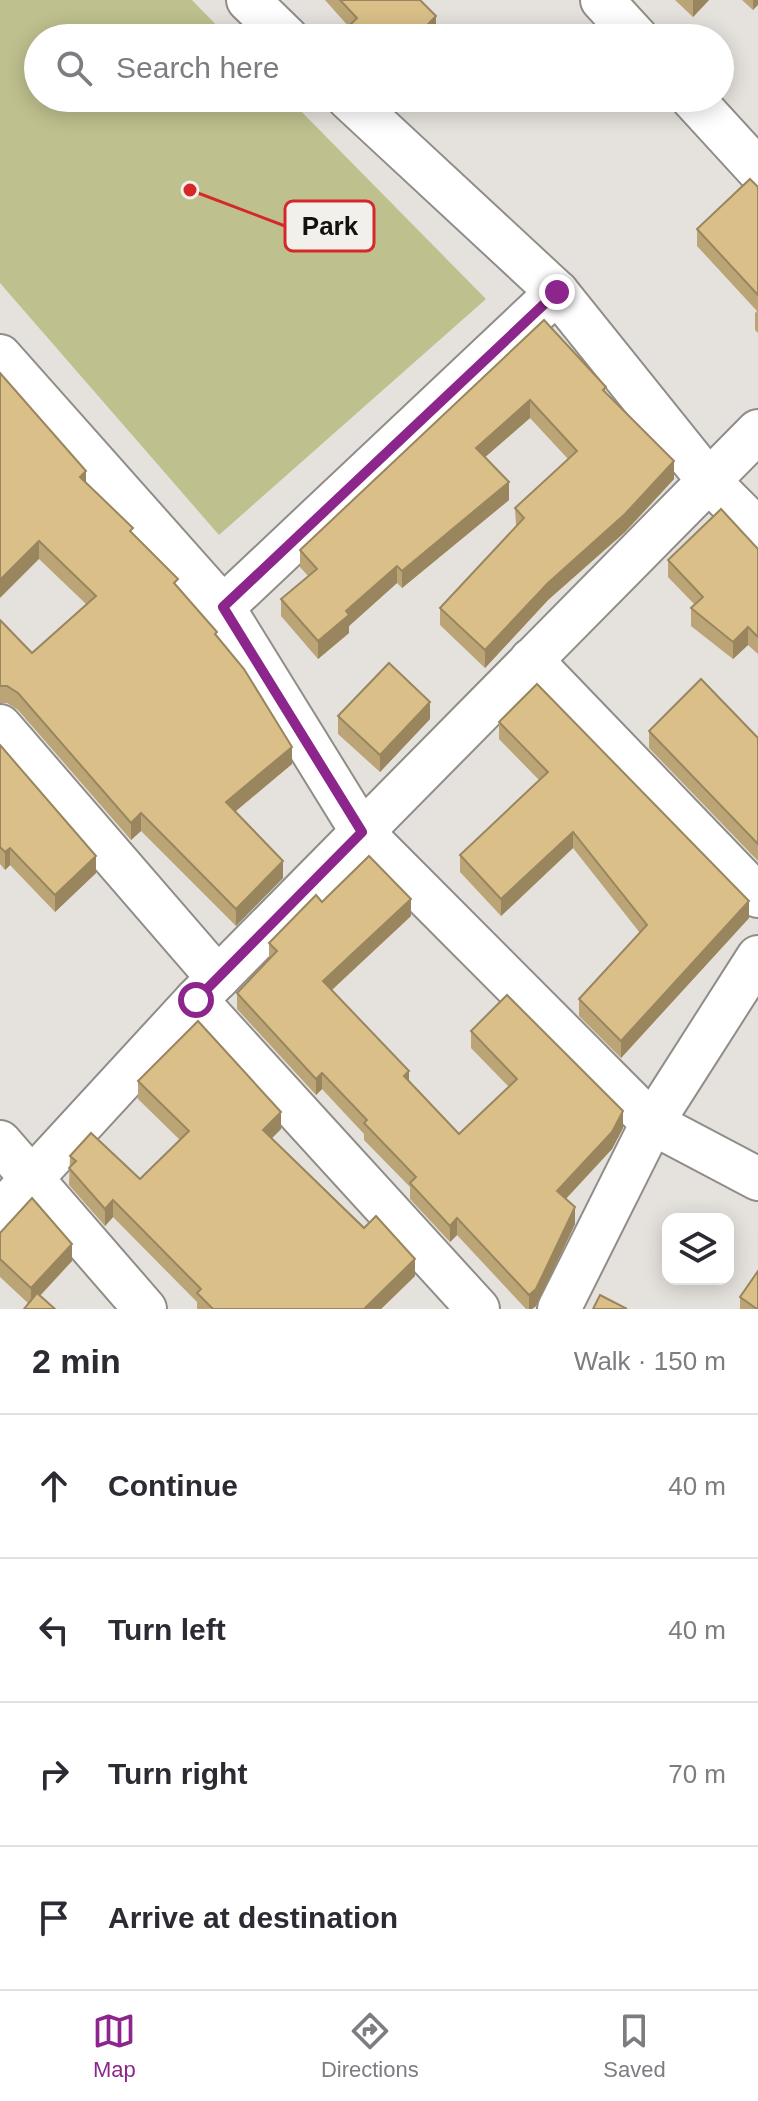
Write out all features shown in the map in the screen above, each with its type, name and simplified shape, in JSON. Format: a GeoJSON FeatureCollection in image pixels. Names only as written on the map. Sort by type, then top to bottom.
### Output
{"type":"FeatureCollection","features":[{"type":"Feature","properties":{"kind":"street"},"geometry":{"type":"LineString","coordinates":[[248,0],[273,24]]}},
{"type":"Feature","properties":{"kind":"street"},"geometry":{"type":"LineString","coordinates":[[602,0],[624,24]]}},
{"type":"Feature","properties":{"kind":"street"},"geometry":{"type":"LineString","coordinates":[[363,112],[557,292],[708,480],[758,530]]}},
{"type":"Feature","properties":{"kind":"street"},"geometry":{"type":"LineString","coordinates":[[705,112],[758,170]]}},
{"type":"Feature","properties":{"kind":"street"},"geometry":{"type":"LineString","coordinates":[[223,607],[557,292]]}},
{"type":"Feature","properties":{"kind":"street"},"geometry":{"type":"LineString","coordinates":[[0,356],[223,607],[362,832],[652,1123],[758,1179]]}},
{"type":"Feature","properties":{"kind":"street"},"geometry":{"type":"LineString","coordinates":[[0,1213],[207,989],[758,431]]}},
{"type":"Feature","properties":{"kind":"street"},"geometry":{"type":"LineString","coordinates":[[531,660],[758,896]]}},
{"type":"Feature","properties":{"kind":"street"},"geometry":{"type":"LineString","coordinates":[[0,726],[207,989],[478,1309]]}},
{"type":"Feature","properties":{"kind":"street"},"geometry":{"type":"LineString","coordinates":[[559,1309],[652,1123],[758,957]]}},
{"type":"Feature","properties":{"kind":"street"},"geometry":{"type":"LineString","coordinates":[[0,1142],[145,1309]]}},
{"type":"Feature","properties":{"kind":"green space"},"geometry":{"type":"Polygon","coordinates":[[[0,0],[192,0],[215,24],[24,24],[24,112],[302,112],[486,299],[219,535],[0,283],[0,0]]]}},
{"type":"Feature","properties":{"kind":"building"},"geometry":{"type":"Polygon","coordinates":[[[340,0],[420,0],[436,16],[428,24],[351,24],[357,18],[340,0]]]}},
{"type":"Feature","properties":{"kind":"building"},"geometry":{"type":"Polygon","coordinates":[[[750,179],[758,187],[758,295],[697,229],[750,179]]]}},
{"type":"Feature","properties":{"kind":"building"},"geometry":{"type":"Polygon","coordinates":[[[544,320],[606,387],[603,390],[674,461],[625,514],[548,583],[485,650],[440,608],[524,518],[515,508],[577,451],[530,400],[476,448],[509,482],[402,571],[397,566],[346,611],[349,615],[318,641],[281,599],[317,569],[300,550],[544,320]]]}},
{"type":"Feature","properties":{"kind":"building"},"geometry":{"type":"Polygon","coordinates":[[[0,373],[86,471],[80,477],[133,528],[130,531],[178,579],[174,583],[217,632],[215,634],[244,669],[292,747],[226,802],[283,861],[236,909],[141,813],[131,823],[18,693],[7,686],[0,686],[0,620],[32,653],[96,596],[39,541],[0,580],[0,373]]]}},
{"type":"Feature","properties":{"kind":"building"},"geometry":{"type":"Polygon","coordinates":[[[721,509],[758,549],[758,637],[748,627],[733,642],[691,608],[703,597],[668,560],[721,509]]]}},
{"type":"Feature","properties":{"kind":"building"},"geometry":{"type":"Polygon","coordinates":[[[389,663],[430,702],[380,755],[338,716],[389,663]]]}},
{"type":"Feature","properties":{"kind":"building"},"geometry":{"type":"Polygon","coordinates":[[[701,679],[758,738],[758,844],[649,731],[701,679]]]}},
{"type":"Feature","properties":{"kind":"building"},"geometry":{"type":"Polygon","coordinates":[[[537,684],[749,901],[621,1041],[579,999],[647,925],[573,832],[501,899],[460,855],[548,772],[499,722],[537,684]]]}},
{"type":"Feature","properties":{"kind":"building"},"geometry":{"type":"Polygon","coordinates":[[[0,745],[96,856],[55,895],[10,848],[5,852],[0,847],[0,745]]]}},
{"type":"Feature","properties":{"kind":"building"},"geometry":{"type":"Polygon","coordinates":[[[369,856],[411,899],[323,981],[409,1071],[404,1076],[459,1134],[517,1079],[471,1031],[507,995],[623,1111],[612,1132],[557,1191],[575,1207],[536,1289],[529,1295],[457,1218],[450,1226],[410,1183],[416,1177],[364,1123],[367,1120],[322,1073],[316,1079],[237,993],[277,951],[269,943],[316,895],[322,902],[369,856]]]}},
{"type":"Feature","properties":{"kind":"building"},"geometry":{"type":"Polygon","coordinates":[[[198,1021],[281,1112],[263,1130],[364,1228],[376,1216],[415,1259],[364,1309],[213,1309],[197,1293],[201,1289],[113,1200],[105,1209],[69,1168],[76,1161],[70,1156],[91,1133],[140,1179],[189,1131],[138,1081],[198,1021]]]}},
{"type":"Feature","properties":{"kind":"building"},"geometry":{"type":"Polygon","coordinates":[[[32,1198],[72,1244],[31,1288],[0,1259],[0,1233],[32,1198]]]}},
{"type":"Feature","properties":{"kind":"building"},"geometry":{"type":"Polygon","coordinates":[[[758,1271],[758,1309],[757,1309],[740,1297],[758,1271]]]}},
{"type":"Feature","properties":{"kind":"building"},"geometry":{"type":"Polygon","coordinates":[[[37,1293],[55,1309],[24,1309],[37,1293]]]}},
{"type":"Feature","properties":{"kind":"building"},"geometry":{"type":"Polygon","coordinates":[[[600,1295],[627,1309],[593,1309],[600,1295]]]}},
{"type":"Feature","properties":{"kind":"place","name":"Park"},"geometry":{"type":"Point","coordinates":[190,190]}},
{"type":"Feature","properties":{"kind":"route"},"geometry":{"type":"LineString","coordinates":[[196,1000],[362,832],[223,607],[557,292]]}}]}
